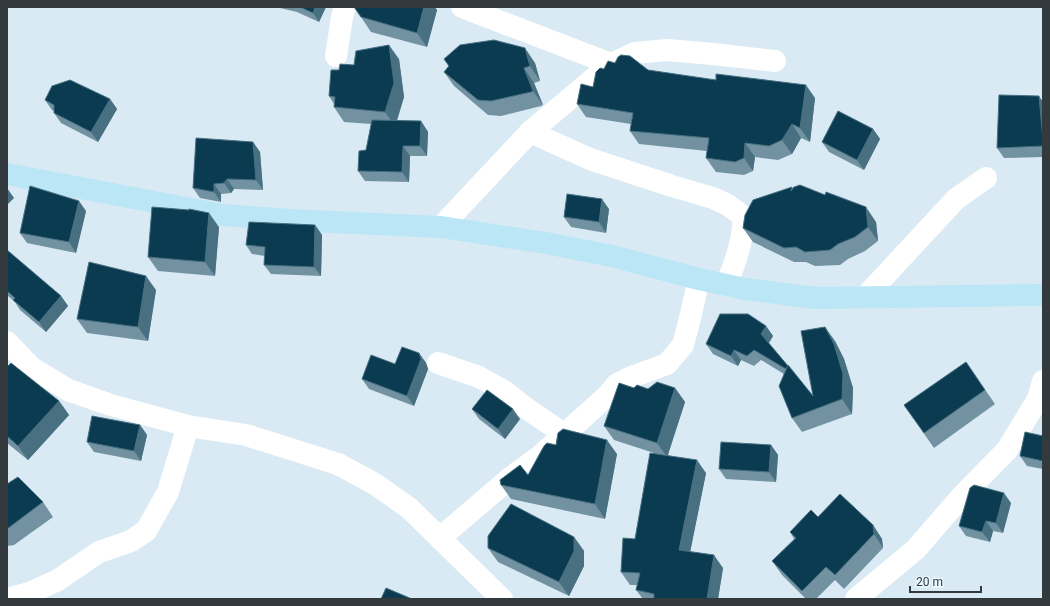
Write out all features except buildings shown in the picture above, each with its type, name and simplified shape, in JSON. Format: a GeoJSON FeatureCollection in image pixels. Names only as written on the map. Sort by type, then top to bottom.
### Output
{"type":"FeatureCollection","features":[{"type":"Feature","properties":{"kind":"street"},"geometry":{"type":"LineString","coordinates":[[336,56],[345,7]]}},
{"type":"Feature","properties":{"kind":"street"},"geometry":{"type":"LineString","coordinates":[[462,7],[612,64]]}},
{"type":"Feature","properties":{"kind":"street"},"geometry":{"type":"LineString","coordinates":[[441,227],[530,132],[612,64],[635,53],[667,50],[775,61]]}},
{"type":"Feature","properties":{"kind":"street"},"geometry":{"type":"LineString","coordinates":[[530,132],[590,158],[672,186],[713,198],[728,205],[744,217],[744,232],[738,256],[726,285]]}},
{"type":"Feature","properties":{"kind":"street"},"geometry":{"type":"LineString","coordinates":[[7,174],[223,214],[289,220],[441,227],[546,243],[612,256],[699,279],[745,289],[815,298],[1043,295]]}},
{"type":"Feature","properties":{"kind":"street"},"geometry":{"type":"LineString","coordinates":[[865,297],[956,199],[986,178]]}},
{"type":"Feature","properties":{"kind":"street"},"geometry":{"type":"LineString","coordinates":[[440,538],[510,478],[539,457],[607,396],[617,384],[667,364],[682,344],[699,279]]}},
{"type":"Feature","properties":{"kind":"street"},"geometry":{"type":"LineString","coordinates":[[7,342],[32,368],[68,390],[111,405],[188,426],[246,435],[338,464],[375,484],[409,508],[502,599]]}},
{"type":"Feature","properties":{"kind":"street"},"geometry":{"type":"LineString","coordinates":[[438,364],[479,377],[504,391],[564,434]]}},
{"type":"Feature","properties":{"kind":"street"},"geometry":{"type":"LineString","coordinates":[[856,599],[916,548],[961,497],[1007,450],[1038,399],[1043,381]]}},
{"type":"Feature","properties":{"kind":"street"},"geometry":{"type":"LineString","coordinates":[[7,599],[32,592],[58,580],[98,552],[131,541],[146,531],[168,492],[188,426]]}}]}
